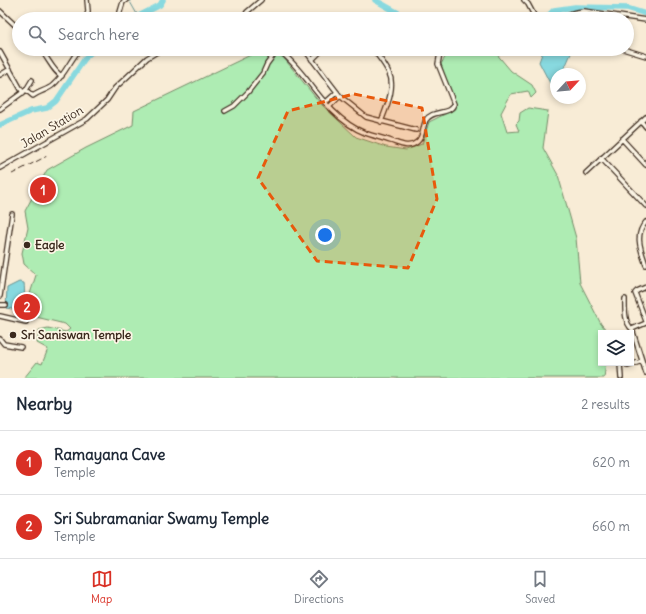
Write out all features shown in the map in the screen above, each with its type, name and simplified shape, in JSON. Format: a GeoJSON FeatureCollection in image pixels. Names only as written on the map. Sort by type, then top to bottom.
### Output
{"type":"FeatureCollection","features":[{"type":"Feature","properties":{"kind":"street"},"geometry":{"type":"LineString","coordinates":[[87,0],[88,12]]}},
{"type":"Feature","properties":{"kind":"street"},"geometry":{"type":"LineString","coordinates":[[119,12],[125,0]]}},
{"type":"Feature","properties":{"kind":"street"},"geometry":{"type":"LineString","coordinates":[[247,12],[261,0]]}},
{"type":"Feature","properties":{"kind":"street"},"geometry":{"type":"LineString","coordinates":[[524,0],[533,12]]}},
{"type":"Feature","properties":{"kind":"street"},"geometry":{"type":"LineString","coordinates":[[0,11],[12,22]]}},
{"type":"Feature","properties":{"kind":"street"},"geometry":{"type":"LineString","coordinates":[[574,12],[591,12]]}},
{"type":"Feature","properties":{"kind":"street"},"geometry":{"type":"LineString","coordinates":[[634,18],[646,20]]}},
{"type":"Feature","properties":{"kind":"street"},"geometry":{"type":"LineString","coordinates":[[0,52],[25,91],[32,95],[52,86],[62,76],[74,56]]}},
{"type":"Feature","properties":{"kind":"street"},"geometry":{"type":"LineString","coordinates":[[634,52],[646,56]]}},
{"type":"Feature","properties":{"kind":"street"},"geometry":{"type":"LineString","coordinates":[[46,56],[58,74],[62,76]]}},
{"type":"Feature","properties":{"kind":"street","name":"Jalan Station"},"geometry":{"type":"LineString","coordinates":[[0,168],[87,119],[107,100],[115,88],[150,56]]}},
{"type":"Feature","properties":{"kind":"street"},"geometry":{"type":"LineString","coordinates":[[225,111],[234,106],[248,92],[263,73],[266,64],[272,56]]}},
{"type":"Feature","properties":{"kind":"street"},"geometry":{"type":"LineString","coordinates":[[284,56],[338,117],[365,133],[407,146],[416,144],[419,141],[426,120],[429,117],[448,111],[454,104],[438,64],[439,56]]}},
{"type":"Feature","properties":{"kind":"street"},"geometry":{"type":"LineString","coordinates":[[309,56],[340,96],[366,117],[416,130]]}},
{"type":"Feature","properties":{"kind":"street"},"geometry":{"type":"LineString","coordinates":[[312,60],[316,56]]}},
{"type":"Feature","properties":{"kind":"street"},"geometry":{"type":"LineString","coordinates":[[378,56],[389,73],[391,79],[389,97],[381,122]]}},
{"type":"Feature","properties":{"kind":"street"},"geometry":{"type":"LineString","coordinates":[[0,75],[10,69]]}},
{"type":"Feature","properties":{"kind":"street"},"geometry":{"type":"LineString","coordinates":[[0,109],[25,91],[32,80]]}},
{"type":"Feature","properties":{"kind":"street"},"geometry":{"type":"LineString","coordinates":[[325,103],[337,92]]}},
{"type":"Feature","properties":{"kind":"street"},"geometry":{"type":"LineString","coordinates":[[328,107],[340,96]]}},
{"type":"Feature","properties":{"kind":"street"},"geometry":{"type":"LineString","coordinates":[[586,173],[646,117]]}},
{"type":"Feature","properties":{"kind":"street"},"geometry":{"type":"LineString","coordinates":[[641,121],[646,127]]}},
{"type":"Feature","properties":{"kind":"street"},"geometry":{"type":"LineString","coordinates":[[622,139],[646,165]]}},
{"type":"Feature","properties":{"kind":"street"},"geometry":{"type":"LineString","coordinates":[[601,158],[646,206]]}},
{"type":"Feature","properties":{"kind":"street"},"geometry":{"type":"LineString","coordinates":[[0,296],[12,214]]}},
{"type":"Feature","properties":{"kind":"street"},"geometry":{"type":"LineString","coordinates":[[646,222],[641,227],[639,238],[646,265]]}},
{"type":"Feature","properties":{"kind":"street"},"geometry":{"type":"LineString","coordinates":[[632,329],[646,322],[636,293],[637,291],[646,287]]}},
{"type":"Feature","properties":{"kind":"street"},"geometry":{"type":"LineString","coordinates":[[625,299],[628,326],[632,329],[646,373]]}},
{"type":"Feature","properties":{"kind":"street"},"geometry":{"type":"LineString","coordinates":[[0,305],[6,305]]}},
{"type":"Feature","properties":{"kind":"street"},"geometry":{"type":"LineString","coordinates":[[0,316],[26,322]]}},
{"type":"Feature","properties":{"kind":"street"},"geometry":{"type":"LineString","coordinates":[[0,339],[4,344],[21,347]]}},
{"type":"Feature","properties":{"kind":"street"},"geometry":{"type":"LineString","coordinates":[[634,364],[642,361]]}},
{"type":"Feature","properties":{"kind":"street"},"geometry":{"type":"LineString","coordinates":[[620,366],[621,378]]}},
{"type":"Feature","properties":{"kind":"highlighted area"},"geometry":{"type":"Polygon","coordinates":[[[354,94],[422,108],[437,199],[408,268],[317,261],[258,178],[288,111],[354,94]]]}},
{"type":"Feature","properties":{"kind":"green space"},"geometry":{"type":"Polygon","coordinates":[[[248,56],[280,56],[283,57],[320,103],[356,137],[386,147],[406,150],[422,144],[429,122],[455,109],[441,64],[446,56],[498,56],[511,71],[532,85],[536,93],[531,98],[528,91],[511,94],[501,113],[507,132],[519,131],[516,124],[519,121],[520,113],[528,108],[548,111],[543,148],[558,175],[576,238],[580,283],[601,324],[606,330],[598,330],[598,366],[606,366],[604,378],[24,378],[37,362],[42,364],[48,349],[37,343],[39,330],[48,328],[66,332],[70,329],[65,324],[36,317],[37,312],[34,311],[37,295],[30,294],[36,275],[24,264],[22,253],[28,228],[25,211],[47,170],[86,148],[133,125],[134,111],[248,56]]]}},
{"type":"Feature","properties":{"kind":"water"},"geometry":{"type":"Polygon","coordinates":[[[541,56],[570,56],[565,68],[550,68],[550,83],[539,62],[541,56]]]}},
{"type":"Feature","properties":{"kind":"water"},"geometry":{"type":"Polygon","coordinates":[[[19,282],[24,283],[22,304],[18,310],[6,308],[7,288],[19,282]]]}},
{"type":"Feature","properties":{"kind":"waterway"},"geometry":{"type":"LineString","coordinates":[[129,0],[136,12]]}},
{"type":"Feature","properties":{"kind":"waterway"},"geometry":{"type":"LineString","coordinates":[[146,12],[160,5],[163,0]]}},
{"type":"Feature","properties":{"kind":"waterway"},"geometry":{"type":"LineString","coordinates":[[375,0],[396,12]]}},
{"type":"Feature","properties":{"kind":"waterway"},"geometry":{"type":"LineString","coordinates":[[552,12],[554,10],[575,7],[627,8],[646,14]]}},
{"type":"Feature","properties":{"kind":"waterway"},"geometry":{"type":"LineString","coordinates":[[0,125],[31,111],[47,108],[56,101],[87,56]]}},
{"type":"Feature","properties":{"kind":"railway"},"geometry":{"type":"LineString","coordinates":[[12,174],[47,156]]}},
{"type":"Feature","properties":{"kind":"place","name":"Ramayana Cave"},"geometry":{"type":"Point","coordinates":[43,190]}},
{"type":"Feature","properties":{"kind":"place","name":"Eagle"},"geometry":{"type":"Point","coordinates":[27,245]}},
{"type":"Feature","properties":{"kind":"place","name":"Sri Subramaniar Swamy Temple"},"geometry":{"type":"Point","coordinates":[27,307]}},
{"type":"Feature","properties":{"kind":"place","name":"Sri Saniswan Temple"},"geometry":{"type":"Point","coordinates":[13,335]}}]}
